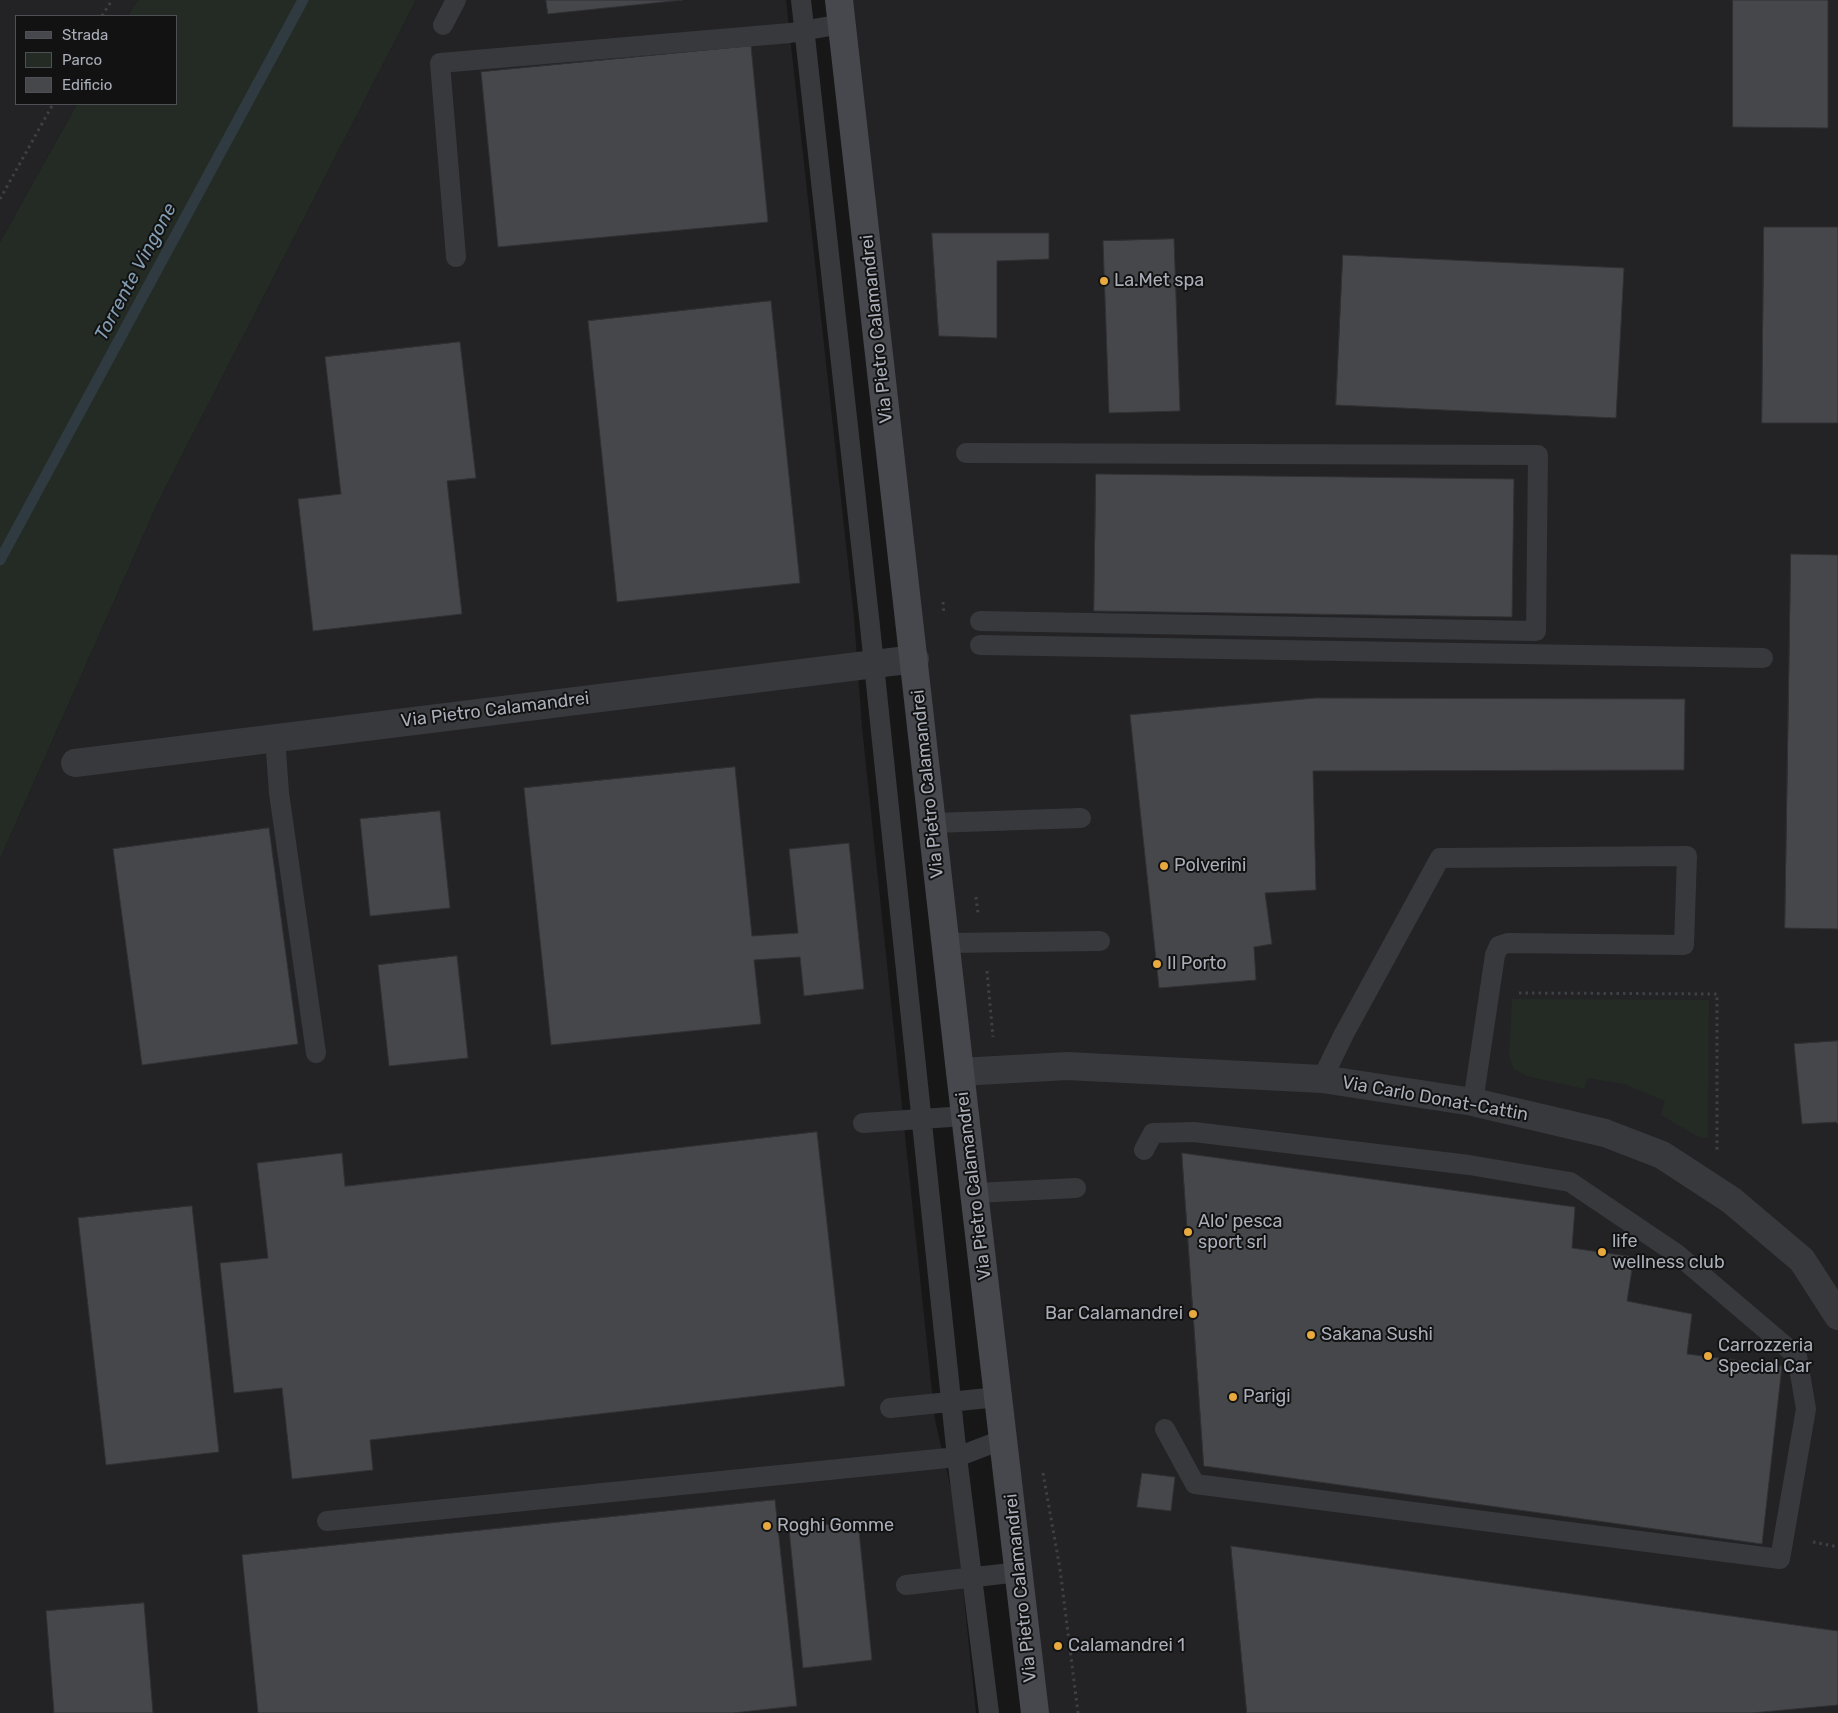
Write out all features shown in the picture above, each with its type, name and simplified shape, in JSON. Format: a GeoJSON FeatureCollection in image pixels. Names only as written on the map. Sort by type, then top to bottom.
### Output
{"type":"FeatureCollection","features":[{"type":"Feature","properties":{"kind":"main road","name":"Via Pietro Calamandrei"},"geometry":{"type":"LineString","coordinates":[[841,12],[965,1116],[1035,1713]]}},
{"type":"Feature","properties":{"kind":"street","name":"Via Pietro Calamandrei"},"geometry":{"type":"LineString","coordinates":[[75,763],[914,659]]}},
{"type":"Feature","properties":{"kind":"street","name":"Via Carlo Donat-Cattin"},"geometry":{"type":"LineString","coordinates":[[960,1072],[1067,1066],[1322,1080],[1473,1102],[1605,1133],[1662,1155],[1731,1200],[1802,1260],[1838,1316]]}},
{"type":"Feature","properties":{"kind":"lane"},"geometry":{"type":"LineString","coordinates":[[443,25],[456,0]]}},
{"type":"Feature","properties":{"kind":"lane"},"geometry":{"type":"LineString","coordinates":[[801,0],[957,1457],[989,1713]]}},
{"type":"Feature","properties":{"kind":"lane"},"geometry":{"type":"LineString","coordinates":[[456,256],[440,63],[804,32],[841,12]]}},
{"type":"Feature","properties":{"kind":"lane"},"geometry":{"type":"LineString","coordinates":[[966,453],[1538,455],[1536,631],[980,621]]}},
{"type":"Feature","properties":{"kind":"lane"},"geometry":{"type":"LineString","coordinates":[[980,645],[1763,658]]}},
{"type":"Feature","properties":{"kind":"lane"},"geometry":{"type":"LineString","coordinates":[[275,737],[279,793],[316,1052]]}},
{"type":"Feature","properties":{"kind":"lane"},"geometry":{"type":"LineString","coordinates":[[933,823],[1082,818]]}},
{"type":"Feature","properties":{"kind":"lane"},"geometry":{"type":"LineString","coordinates":[[1322,1080],[1344,1034],[1440,858],[1687,856],[1684,945],[1508,944],[1499,946],[1494,955],[1473,1102]]}},
{"type":"Feature","properties":{"kind":"lane"},"geometry":{"type":"LineString","coordinates":[[946,943],[1100,941]]}},
{"type":"Feature","properties":{"kind":"lane"},"geometry":{"type":"LineString","coordinates":[[863,1123],[965,1116]]}},
{"type":"Feature","properties":{"kind":"lane"},"geometry":{"type":"LineString","coordinates":[[1144,1150],[1153,1133],[1194,1132],[1469,1165],[1570,1182],[1677,1254],[1797,1356],[1806,1409],[1780,1559],[1196,1484],[1164,1429]]}},
{"type":"Feature","properties":{"kind":"lane"},"geometry":{"type":"LineString","coordinates":[[975,1193],[1076,1188]]}},
{"type":"Feature","properties":{"kind":"lane"},"geometry":{"type":"LineString","coordinates":[[890,1408],[998,1397]]}},
{"type":"Feature","properties":{"kind":"lane"},"geometry":{"type":"LineString","coordinates":[[326,1521],[957,1457],[1004,1438]]}},
{"type":"Feature","properties":{"kind":"lane"},"geometry":{"type":"LineString","coordinates":[[906,1585],[1019,1572]]}},
{"type":"Feature","properties":{"kind":"path"},"geometry":{"type":"LineString","coordinates":[[103,15],[112,0]]}},
{"type":"Feature","properties":{"kind":"path"},"geometry":{"type":"LineString","coordinates":[[0,199],[52,105]]}},
{"type":"Feature","properties":{"kind":"path"},"geometry":{"type":"LineString","coordinates":[[1514,993],[1718,994],[1716,1157]]}},
{"type":"Feature","properties":{"kind":"shaded area"},"geometry":{"type":"Polygon","coordinates":[[[0,0],[138,0],[129,15],[15,15],[15,105],[76,105],[0,242],[0,0]]]}},
{"type":"Feature","properties":{"kind":"shaded area"},"geometry":{"type":"Polygon","coordinates":[[[416,0],[786,0],[854,617],[862,727],[935,1420],[954,1502],[976,1713],[0,1713],[0,859],[158,502],[416,0]]]}},
{"type":"Feature","properties":{"kind":"shaded area"},"geometry":{"type":"Polygon","coordinates":[[[839,0],[1838,0],[1838,1713],[1035,1713],[839,0]]]}},
{"type":"Feature","properties":{"kind":"green space"},"geometry":{"type":"Polygon","coordinates":[[[138,0],[416,0],[158,502],[0,859],[0,242],[76,105],[178,105],[178,15],[129,15],[138,0]]]}},
{"type":"Feature","properties":{"kind":"green space"},"geometry":{"type":"Polygon","coordinates":[[[1512,999],[1709,1000],[1708,1138],[1697,1136],[1661,1115],[1665,1101],[1624,1084],[1588,1078],[1584,1089],[1527,1076],[1514,1069],[1509,1057],[1512,999]]]}},
{"type":"Feature","properties":{"kind":"building"},"geometry":{"type":"Polygon","coordinates":[[[546,0],[683,0],[548,14],[546,0]]]}},
{"type":"Feature","properties":{"kind":"building"},"geometry":{"type":"Polygon","coordinates":[[[1733,0],[1828,0],[1828,128],[1733,127],[1733,0]]]}},
{"type":"Feature","properties":{"kind":"building"},"geometry":{"type":"Polygon","coordinates":[[[751,46],[768,222],[498,247],[481,72],[751,46]]]}},
{"type":"Feature","properties":{"kind":"building"},"geometry":{"type":"Polygon","coordinates":[[[1764,227],[1838,227],[1838,423],[1762,423],[1764,227]]]}},
{"type":"Feature","properties":{"kind":"building"},"geometry":{"type":"Polygon","coordinates":[[[932,233],[1049,233],[1049,259],[997,261],[997,338],[939,336],[932,233]]]}},
{"type":"Feature","properties":{"kind":"building"},"geometry":{"type":"Polygon","coordinates":[[[1174,239],[1180,411],[1109,413],[1103,241],[1174,239]]]}},
{"type":"Feature","properties":{"kind":"building"},"geometry":{"type":"Polygon","coordinates":[[[1343,255],[1624,268],[1616,418],[1336,405],[1343,255]]]}},
{"type":"Feature","properties":{"kind":"building"},"geometry":{"type":"Polygon","coordinates":[[[771,301],[800,583],[617,602],[588,321],[771,301]]]}},
{"type":"Feature","properties":{"kind":"building"},"geometry":{"type":"Polygon","coordinates":[[[460,342],[476,478],[447,481],[462,614],[313,631],[298,499],[341,494],[325,357],[460,342]]]}},
{"type":"Feature","properties":{"kind":"building"},"geometry":{"type":"Polygon","coordinates":[[[1096,474],[1514,479],[1512,617],[1094,611],[1096,474]]]}},
{"type":"Feature","properties":{"kind":"building"},"geometry":{"type":"Polygon","coordinates":[[[1791,554],[1838,555],[1838,929],[1785,928],[1791,554]]]}},
{"type":"Feature","properties":{"kind":"building"},"geometry":{"type":"Polygon","coordinates":[[[1316,698],[1685,699],[1684,770],[1313,771],[1316,890],[1265,893],[1272,944],[1254,947],[1256,980],[1159,988],[1130,715],[1316,698]]]}},
{"type":"Feature","properties":{"kind":"building"},"geometry":{"type":"Polygon","coordinates":[[[735,767],[752,936],[798,933],[789,849],[849,843],[864,989],[804,996],[800,957],[754,960],[761,1024],[551,1045],[524,788],[735,767]]]}},
{"type":"Feature","properties":{"kind":"building"},"geometry":{"type":"Polygon","coordinates":[[[440,811],[450,908],[370,916],[360,819],[440,811]]]}},
{"type":"Feature","properties":{"kind":"building"},"geometry":{"type":"Polygon","coordinates":[[[269,828],[298,1044],[142,1065],[113,849],[269,828]]]}},
{"type":"Feature","properties":{"kind":"building"},"geometry":{"type":"Polygon","coordinates":[[[457,956],[468,1058],[389,1066],[378,965],[457,956]]]}},
{"type":"Feature","properties":{"kind":"building"},"geometry":{"type":"Polygon","coordinates":[[[1838,1041],[1838,1124],[1836,1122],[1802,1124],[1794,1044],[1838,1041]]]}},
{"type":"Feature","properties":{"kind":"building"},"geometry":{"type":"Polygon","coordinates":[[[817,1132],[845,1386],[370,1440],[373,1470],[292,1479],[282,1388],[234,1393],[220,1263],[268,1258],[257,1163],[342,1153],[345,1186],[817,1132]]]}},
{"type":"Feature","properties":{"kind":"building"},"geometry":{"type":"Polygon","coordinates":[[[1182,1153],[1575,1207],[1572,1248],[1634,1257],[1627,1301],[1692,1314],[1687,1354],[1782,1366],[1762,1544],[1204,1466],[1182,1153]]]}},
{"type":"Feature","properties":{"kind":"building"},"geometry":{"type":"Polygon","coordinates":[[[192,1206],[219,1452],[106,1465],[78,1218],[192,1206]]]}},
{"type":"Feature","properties":{"kind":"building"},"geometry":{"type":"Polygon","coordinates":[[[1142,1473],[1175,1477],[1171,1511],[1137,1507],[1142,1473]]]}},
{"type":"Feature","properties":{"kind":"building"},"geometry":{"type":"Polygon","coordinates":[[[775,1500],[797,1706],[733,1713],[258,1713],[242,1555],[775,1500]]]}},
{"type":"Feature","properties":{"kind":"building"},"geometry":{"type":"Polygon","coordinates":[[[858,1521],[872,1660],[803,1668],[789,1529],[858,1521]]]}},
{"type":"Feature","properties":{"kind":"building"},"geometry":{"type":"Polygon","coordinates":[[[1231,1546],[1838,1631],[1838,1705],[1752,1713],[1247,1713],[1231,1546]]]}},
{"type":"Feature","properties":{"kind":"building"},"geometry":{"type":"Polygon","coordinates":[[[144,1603],[153,1713],[54,1713],[46,1611],[144,1603]]]}},
{"type":"Feature","properties":{"kind":"waterway","name":"Torrente Vingone"},"geometry":{"type":"LineString","coordinates":[[0,560],[303,0]]}},
{"type":"Feature","properties":{"kind":"place","name":"La.Met spa"},"geometry":{"type":"Point","coordinates":[1104,281]}},
{"type":"Feature","properties":{"kind":"place","name":"Polverini"},"geometry":{"type":"Point","coordinates":[1164,866]}},
{"type":"Feature","properties":{"kind":"place","name":"Il Porto"},"geometry":{"type":"Point","coordinates":[1157,964]}},
{"type":"Feature","properties":{"kind":"place","name":"Alo' pesca sport srl"},"geometry":{"type":"Point","coordinates":[1188,1232]}},
{"type":"Feature","properties":{"kind":"place","name":"life wellness club"},"geometry":{"type":"Point","coordinates":[1602,1252]}},
{"type":"Feature","properties":{"kind":"place","name":"Bar Calamandrei"},"geometry":{"type":"Point","coordinates":[1193,1314]}},
{"type":"Feature","properties":{"kind":"place","name":"Sakana Sushi"},"geometry":{"type":"Point","coordinates":[1311,1335]}},
{"type":"Feature","properties":{"kind":"place","name":"Carrozzeria Special Car"},"geometry":{"type":"Point","coordinates":[1708,1356]}},
{"type":"Feature","properties":{"kind":"place","name":"Parigi"},"geometry":{"type":"Point","coordinates":[1233,1397]}},
{"type":"Feature","properties":{"kind":"place","name":"Roghi Gomme"},"geometry":{"type":"Point","coordinates":[767,1526]}},
{"type":"Feature","properties":{"kind":"place","name":"Calamandrei 1"},"geometry":{"type":"Point","coordinates":[1058,1646]}}]}
